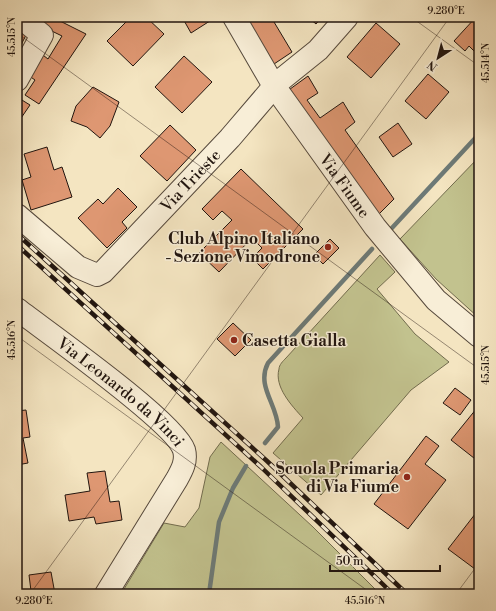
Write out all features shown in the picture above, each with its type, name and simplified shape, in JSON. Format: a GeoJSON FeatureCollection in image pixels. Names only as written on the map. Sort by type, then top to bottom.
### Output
{"type":"FeatureCollection","features":[{"type":"Feature","properties":{"kind":"street"},"geometry":{"type":"LineString","coordinates":[[17,80],[42,35],[20,17]]}},
{"type":"Feature","properties":{"kind":"street","name":"Via Fiume"},"geometry":{"type":"LineString","coordinates":[[234,17],[274,86],[395,253],[436,300],[479,336]]}},
{"type":"Feature","properties":{"kind":"street","name":"Via Trieste"},"geometry":{"type":"LineString","coordinates":[[17,215],[78,267],[97,275],[103,272],[230,138],[274,86],[318,50],[347,17]]}},
{"type":"Feature","properties":{"kind":"street","name":"Via Leonardo da Vinci"},"geometry":{"type":"LineString","coordinates":[[17,309],[142,406],[177,438],[184,451],[184,465],[177,479],[106,594]]}},
{"type":"Feature","properties":{"kind":"green space"},"geometry":{"type":"Polygon","coordinates":[[[479,157],[479,318],[436,279],[400,239],[479,157]]]}},
{"type":"Feature","properties":{"kind":"green space"},"geometry":{"type":"Polygon","coordinates":[[[380,255],[395,272],[377,289],[415,334],[449,362],[411,390],[321,495],[273,453],[303,418],[289,402],[281,389],[278,376],[279,368],[284,360],[380,255]]]}},
{"type":"Feature","properties":{"kind":"green space"},"geometry":{"type":"Polygon","coordinates":[[[221,442],[313,527],[380,594],[121,594],[164,523],[185,527],[199,508],[210,457],[221,442]]]}},
{"type":"Feature","properties":{"kind":"building"},"geometry":{"type":"Polygon","coordinates":[[[23,17],[52,17],[86,34],[39,104],[25,95],[35,80],[25,73],[39,52],[48,59],[62,36],[23,17]]]}},
{"type":"Feature","properties":{"kind":"building"},"geometry":{"type":"Polygon","coordinates":[[[131,17],[146,17],[164,34],[133,66],[107,41],[131,17]]]}},
{"type":"Feature","properties":{"kind":"building"},"geometry":{"type":"Polygon","coordinates":[[[182,17],[212,17],[213,19],[191,33],[182,17]]]}},
{"type":"Feature","properties":{"kind":"building"},"geometry":{"type":"Polygon","coordinates":[[[241,17],[271,17],[292,52],[271,66],[241,17]]]}},
{"type":"Feature","properties":{"kind":"building"},"geometry":{"type":"Polygon","coordinates":[[[308,17],[322,17],[316,24],[308,17]]]}},
{"type":"Feature","properties":{"kind":"building"},"geometry":{"type":"Polygon","coordinates":[[[476,17],[479,17],[478,55],[469,46],[465,51],[454,41],[476,17]]]}},
{"type":"Feature","properties":{"kind":"building"},"geometry":{"type":"Polygon","coordinates":[[[376,23],[400,44],[371,78],[347,57],[376,23]]]}},
{"type":"Feature","properties":{"kind":"building"},"geometry":{"type":"Polygon","coordinates":[[[17,28],[27,33],[17,53],[17,28]]]}},
{"type":"Feature","properties":{"kind":"building"},"geometry":{"type":"Polygon","coordinates":[[[184,56],[212,82],[182,113],[155,87],[184,56]]]}},
{"type":"Feature","properties":{"kind":"building"},"geometry":{"type":"Polygon","coordinates":[[[428,74],[449,92],[426,119],[405,101],[428,74]]]}},
{"type":"Feature","properties":{"kind":"building"},"geometry":{"type":"Polygon","coordinates":[[[308,76],[318,93],[307,100],[320,118],[343,102],[355,122],[345,130],[394,199],[377,216],[286,92],[308,76]]]}},
{"type":"Feature","properties":{"kind":"building"},"geometry":{"type":"Polygon","coordinates":[[[93,87],[119,102],[110,126],[100,138],[87,127],[71,121],[76,106],[93,87]]]}},
{"type":"Feature","properties":{"kind":"building"},"geometry":{"type":"Polygon","coordinates":[[[17,97],[30,105],[17,124],[17,97]]]}},
{"type":"Feature","properties":{"kind":"building"},"geometry":{"type":"Polygon","coordinates":[[[398,123],[412,144],[393,157],[379,137],[398,123]]]}},
{"type":"Feature","properties":{"kind":"building"},"geometry":{"type":"Polygon","coordinates":[[[170,125],[196,150],[167,181],[140,156],[170,125]]]}},
{"type":"Feature","properties":{"kind":"building"},"geometry":{"type":"Polygon","coordinates":[[[47,147],[54,170],[62,167],[72,197],[31,210],[22,180],[31,177],[24,154],[47,147]]]}},
{"type":"Feature","properties":{"kind":"building"},"geometry":{"type":"Polygon","coordinates":[[[241,169],[303,229],[263,269],[252,258],[262,248],[252,238],[219,272],[199,253],[232,220],[222,211],[213,220],[202,209],[241,169]]]}},
{"type":"Feature","properties":{"kind":"building"},"geometry":{"type":"Polygon","coordinates":[[[118,188],[137,207],[122,222],[127,228],[107,248],[78,218],[98,199],[103,204],[118,188]]]}},
{"type":"Feature","properties":{"kind":"building"},"geometry":{"type":"Polygon","coordinates":[[[330,239],[339,248],[323,264],[314,255],[330,239]]]}},
{"type":"Feature","properties":{"kind":"building","name":"Casetta Gialla"},"geometry":{"type":"Polygon","coordinates":[[[233,323],[251,340],[235,356],[217,339],[233,323]]]}},
{"type":"Feature","properties":{"kind":"building"},"geometry":{"type":"Polygon","coordinates":[[[455,388],[471,400],[460,415],[443,403],[455,388]]]}},
{"type":"Feature","properties":{"kind":"building"},"geometry":{"type":"Polygon","coordinates":[[[477,408],[479,409],[479,462],[451,440],[477,408]]]}},
{"type":"Feature","properties":{"kind":"building"},"geometry":{"type":"Polygon","coordinates":[[[26,410],[30,437],[23,438],[28,463],[17,465],[17,411],[26,410]]]}},
{"type":"Feature","properties":{"kind":"building"},"geometry":{"type":"Polygon","coordinates":[[[426,436],[439,446],[425,464],[446,480],[408,529],[374,504],[426,436]]]}},
{"type":"Feature","properties":{"kind":"building"},"geometry":{"type":"Polygon","coordinates":[[[105,471],[110,502],[119,501],[122,520],[96,524],[94,517],[69,521],[65,495],[90,491],[87,473],[105,471]]]}},
{"type":"Feature","properties":{"kind":"building"},"geometry":{"type":"Polygon","coordinates":[[[479,509],[479,572],[448,549],[479,509]]]}},
{"type":"Feature","properties":{"kind":"building"},"geometry":{"type":"Polygon","coordinates":[[[51,572],[55,594],[17,594],[31,591],[29,575],[51,572]]]}},
{"type":"Feature","properties":{"kind":"waterway"},"geometry":{"type":"LineString","coordinates":[[391,229],[479,134]]}},
{"type":"Feature","properties":{"kind":"waterway"},"geometry":{"type":"LineString","coordinates":[[265,443],[278,427],[277,419],[264,379],[268,363],[372,249]]}},
{"type":"Feature","properties":{"kind":"waterway"},"geometry":{"type":"LineString","coordinates":[[209,594],[219,522],[233,488],[246,466]]}},
{"type":"Feature","properties":{"kind":"railway"},"geometry":{"type":"LineString","coordinates":[[17,234],[267,461],[407,594]]}},
{"type":"Feature","properties":{"kind":"railway"},"geometry":{"type":"LineString","coordinates":[[17,245],[261,467],[393,594]]}},
{"type":"Feature","properties":{"kind":"place","name":"Club Alpino Italiano - Sezione Vimodrone"},"geometry":{"type":"Point","coordinates":[328,247]}},
{"type":"Feature","properties":{"kind":"place","name":"Casetta Gialla"},"geometry":{"type":"Point","coordinates":[234,340]}},
{"type":"Feature","properties":{"kind":"place","name":"Scuola Primaria di Via Fiume"},"geometry":{"type":"Point","coordinates":[407,477]}}]}
